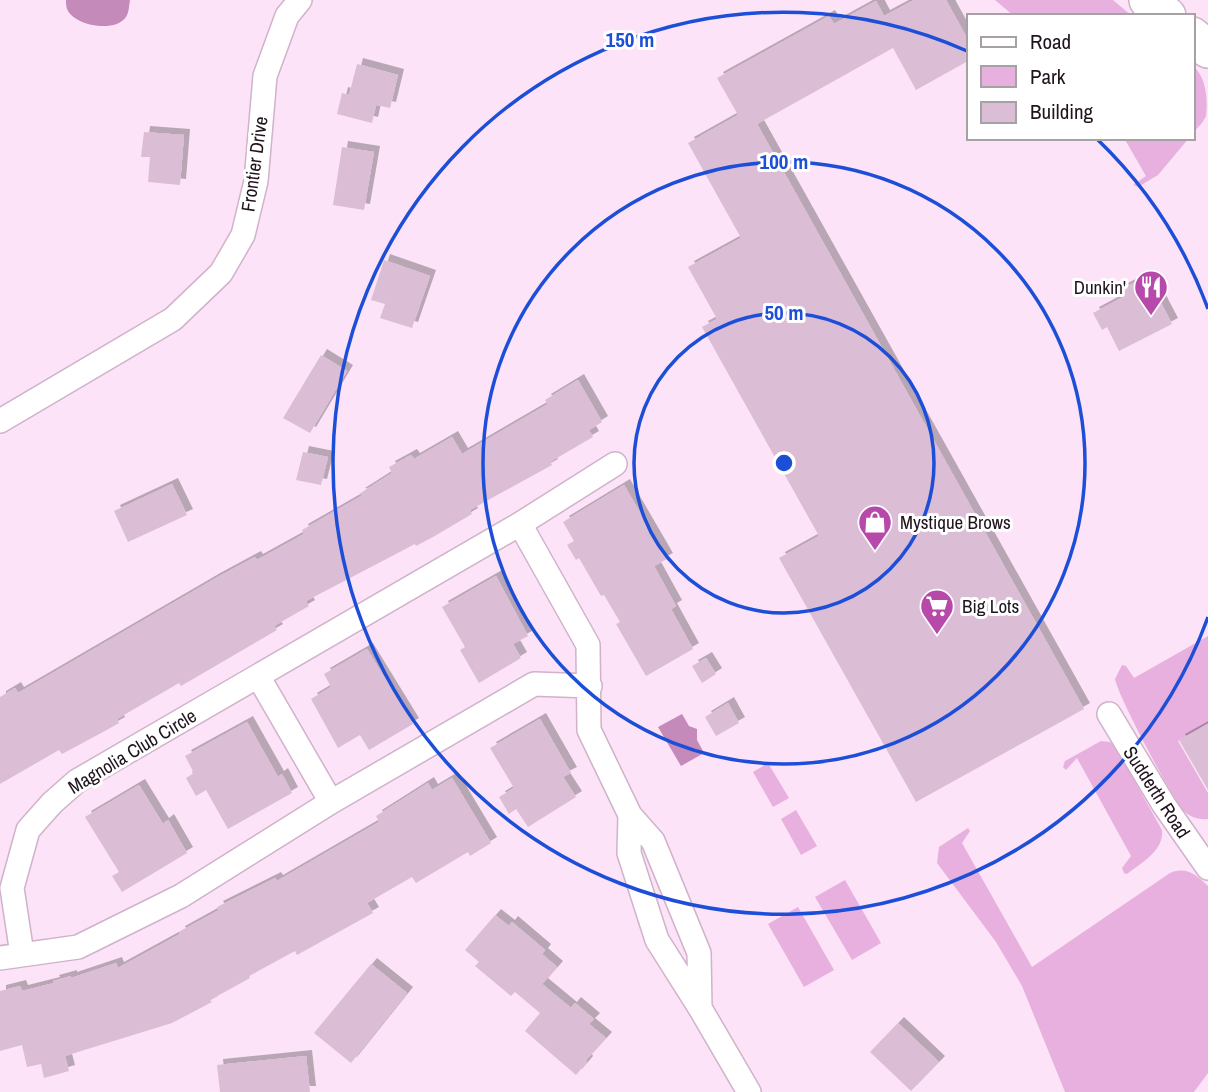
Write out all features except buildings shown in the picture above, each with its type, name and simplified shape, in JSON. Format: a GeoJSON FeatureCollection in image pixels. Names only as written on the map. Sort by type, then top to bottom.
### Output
{"type":"FeatureCollection","features":[{"type":"Feature","properties":{"kind":"highway"},"geometry":{"type":"LineString","coordinates":[[1148,0],[1165,14]]}},
{"type":"Feature","properties":{"kind":"street","name":"Frontier Drive"},"geometry":{"type":"LineString","coordinates":[[0,421],[173,319],[221,273],[243,235],[253,194],[265,76],[286,16],[300,0]]}},
{"type":"Feature","properties":{"kind":"street","name":"Magnolia Club Circle"},"geometry":{"type":"LineString","coordinates":[[590,687],[534,684],[181,895],[78,947],[11,956],[12,888],[28,830],[52,803],[77,781],[520,524],[615,464]]}},
{"type":"Feature","properties":{"kind":"street"},"geometry":{"type":"LineString","coordinates":[[520,524],[588,645],[589,730],[630,815],[653,841],[699,953],[700,1007]]}},
{"type":"Feature","properties":{"kind":"street"},"geometry":{"type":"LineString","coordinates":[[258,676],[331,803]]}},
{"type":"Feature","properties":{"kind":"street","name":"Sudderth Road"},"geometry":{"type":"LineString","coordinates":[[1109,715],[1164,806],[1208,868]]}},
{"type":"Feature","properties":{"kind":"street"},"geometry":{"type":"LineString","coordinates":[[630,815],[629,853],[657,940],[749,1092]]}},
{"type":"Feature","properties":{"kind":"street"},"geometry":{"type":"LineString","coordinates":[[647,909],[677,900]]}},
{"type":"Feature","properties":{"kind":"green space"},"geometry":{"type":"Polygon","coordinates":[[[995,0],[1113,0],[1130,14],[1012,14],[995,0]]]}},
{"type":"Feature","properties":{"kind":"green space"},"geometry":{"type":"Polygon","coordinates":[[[1194,67],[1203,81],[1207,102],[1206,116],[1194,132],[1194,67]]]}},
{"type":"Feature","properties":{"kind":"green space"},"geometry":{"type":"Polygon","coordinates":[[[1125,140],[1187,140],[1158,175],[1138,187],[1133,185],[1146,176],[1125,140]]]}},
{"type":"Feature","properties":{"kind":"green space"},"geometry":{"type":"Polygon","coordinates":[[[1208,636],[1208,723],[1178,741],[1208,793],[1208,819],[1205,819],[1194,818],[1183,810],[1177,801],[1135,724],[1115,679],[1122,665],[1126,666],[1134,678],[1208,636]]]}},
{"type":"Feature","properties":{"kind":"green space"},"geometry":{"type":"Polygon","coordinates":[[[1101,741],[1115,746],[1162,830],[1156,850],[1127,874],[1122,868],[1131,856],[1077,758],[1066,770],[1063,767],[1065,761],[1101,741]]]}},
{"type":"Feature","properties":{"kind":"green space"},"geometry":{"type":"Polygon","coordinates":[[[768,763],[789,798],[773,807],[753,772],[768,763]]]}},
{"type":"Feature","properties":{"kind":"green space"},"geometry":{"type":"Polygon","coordinates":[[[796,810],[817,846],[801,855],[781,819],[796,810]]]}},
{"type":"Feature","properties":{"kind":"green space"},"geometry":{"type":"Polygon","coordinates":[[[968,828],[970,831],[962,843],[1032,967],[1170,873],[1186,871],[1208,886],[1208,1073],[1194,1092],[1065,1092],[1022,986],[996,942],[937,863],[939,847],[968,828]]]}},
{"type":"Feature","properties":{"kind":"green space"},"geometry":{"type":"Polygon","coordinates":[[[845,880],[881,943],[852,960],[815,897],[845,880]]]}},
{"type":"Feature","properties":{"kind":"green space"},"geometry":{"type":"Polygon","coordinates":[[[798,907],[834,970],[804,987],[768,924],[798,907]]]}},
{"type":"Feature","properties":{"kind":"shaded area"},"geometry":{"type":"Polygon","coordinates":[[[66,0],[130,0],[126,17],[121,22],[96,26],[79,21],[73,16],[67,10],[66,0]]]}},
{"type":"Feature","properties":{"kind":"shaded area"},"geometry":{"type":"Polygon","coordinates":[[[682,714],[689,726],[697,729],[697,740],[704,753],[681,766],[658,727],[682,714]]]}},
{"type":"Feature","properties":{"kind":"place","name":"Dunkin'"},"geometry":{"type":"Point","coordinates":[1151,317]}},
{"type":"Feature","properties":{"kind":"place","name":"Mystique Brows"},"geometry":{"type":"Point","coordinates":[875,552]}},
{"type":"Feature","properties":{"kind":"place","name":"Big Lots"},"geometry":{"type":"Point","coordinates":[937,636]}}]}
